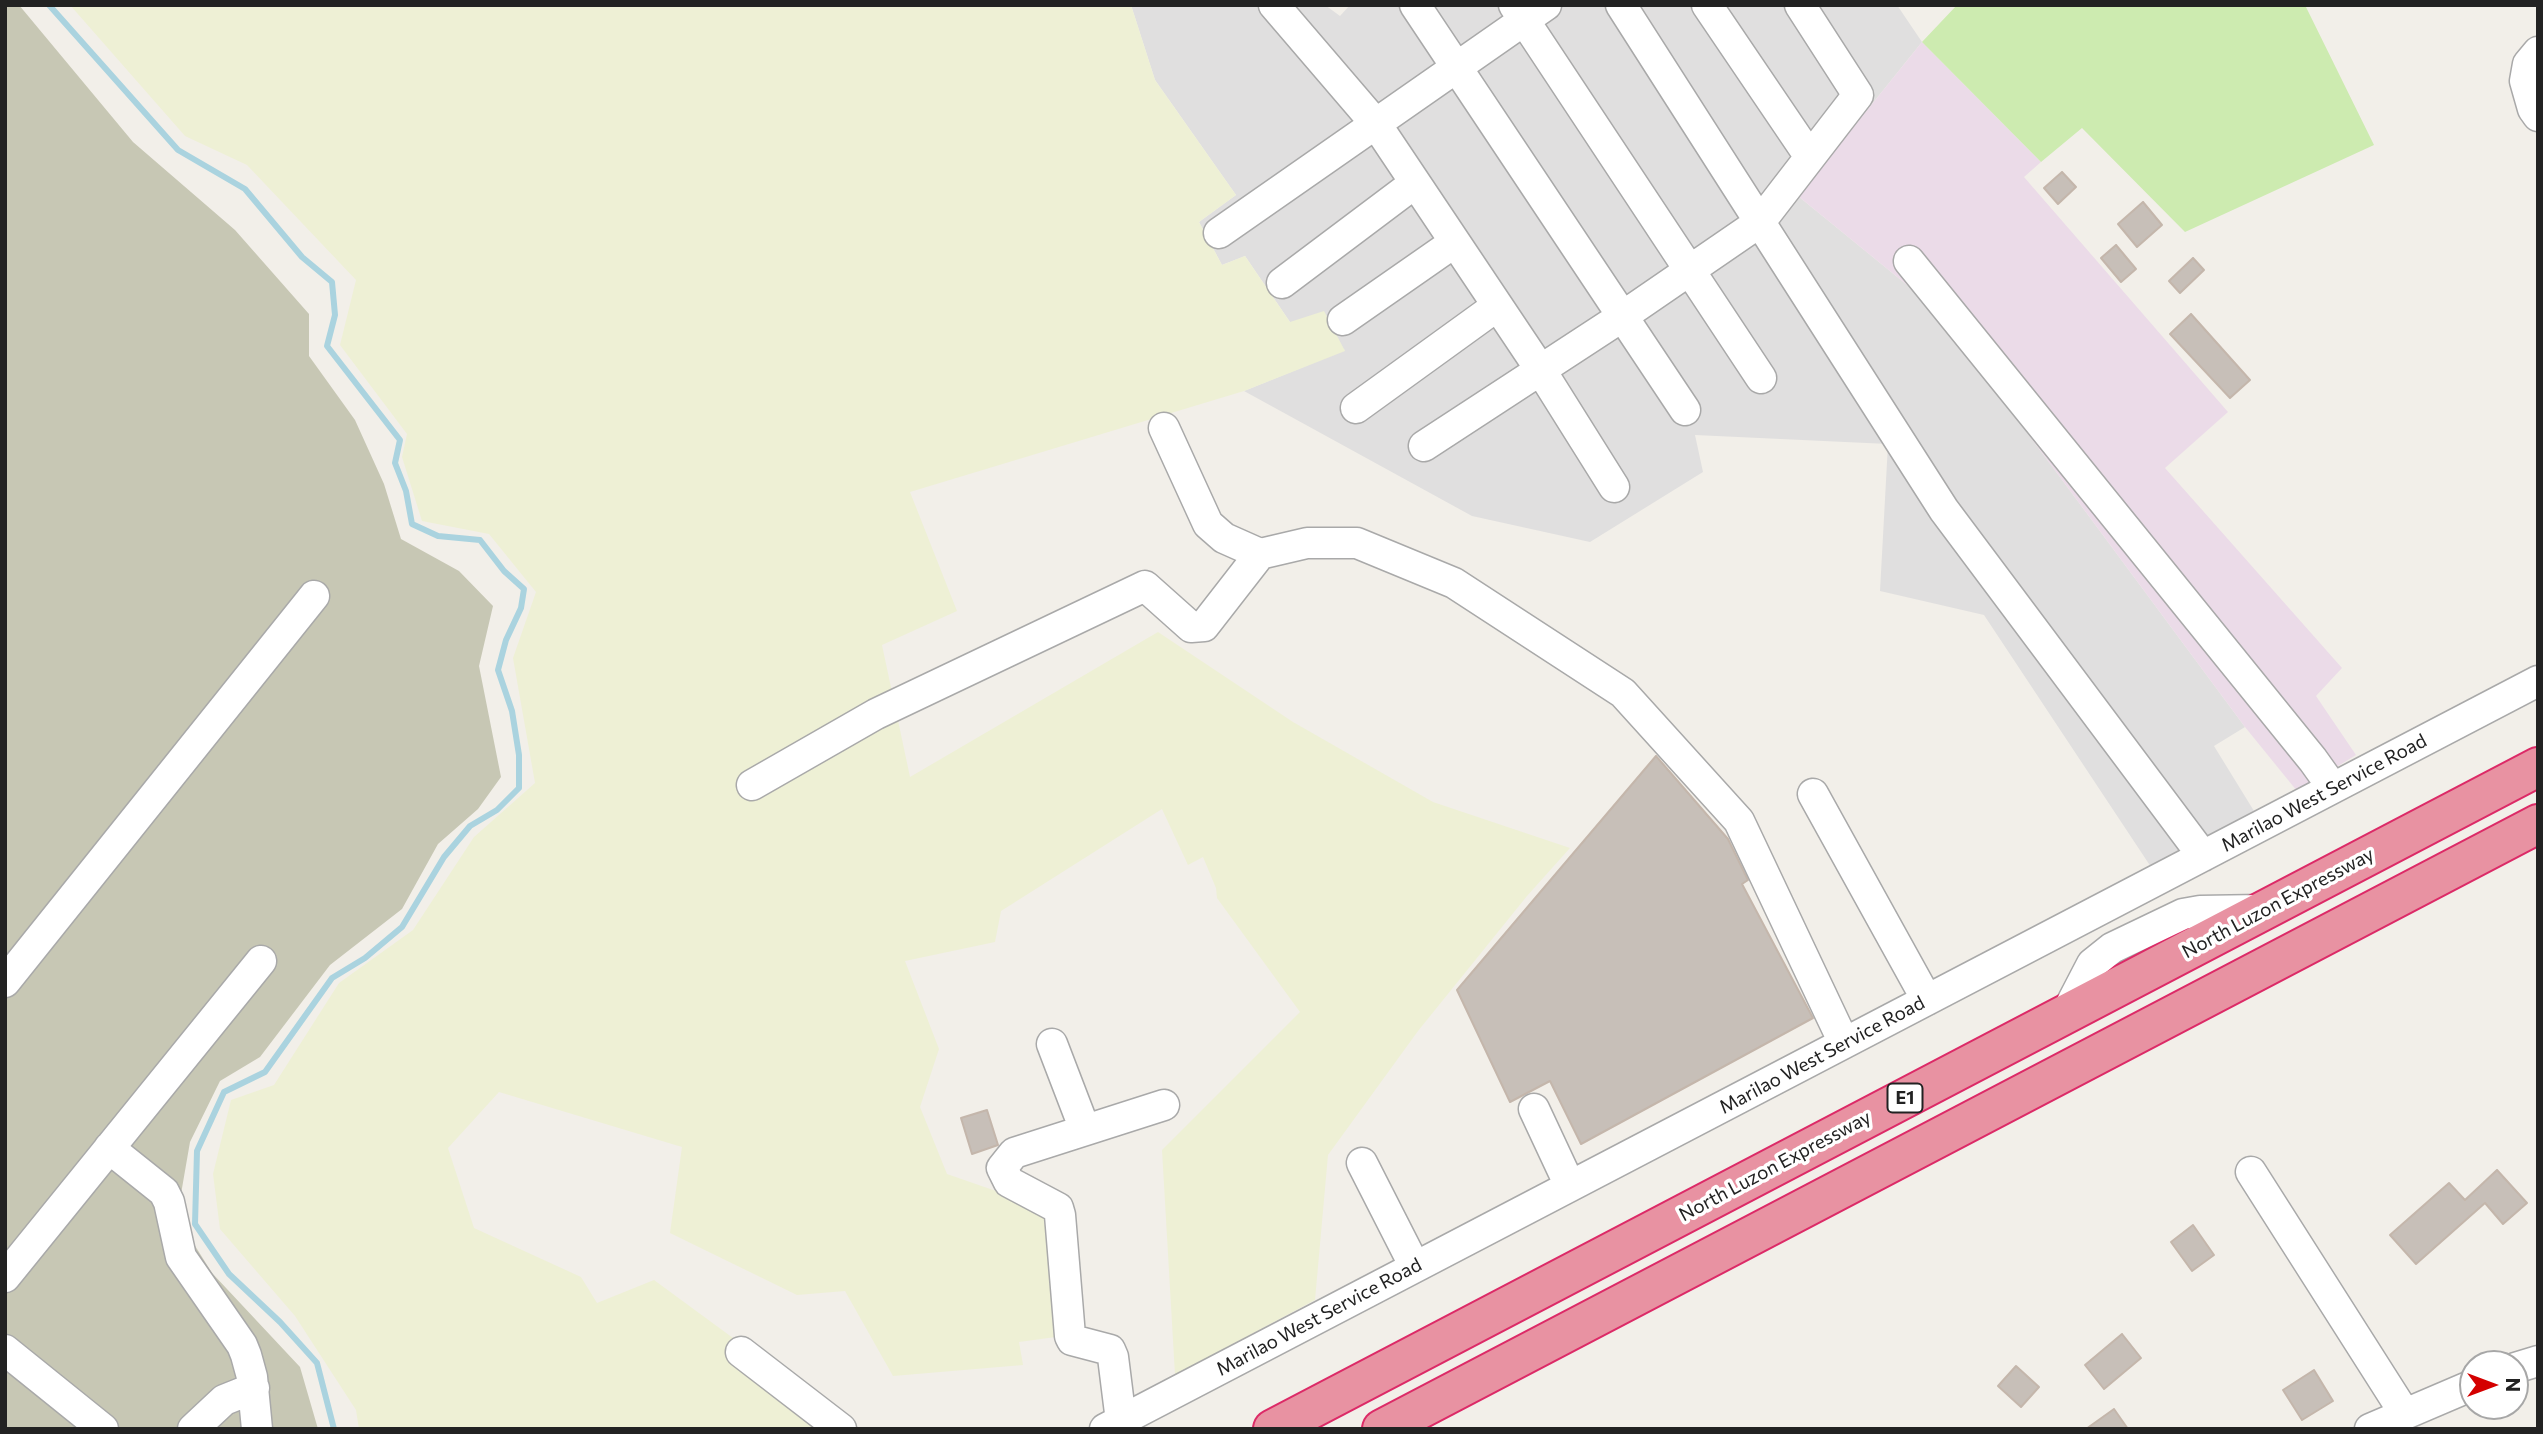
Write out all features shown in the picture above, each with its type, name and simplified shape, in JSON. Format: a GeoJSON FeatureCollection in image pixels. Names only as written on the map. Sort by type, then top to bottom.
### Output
{"type":"FeatureCollection","features":[{"type":"Feature","properties":{"kind":"highway","name":"North Luzon Expressway"},"geometry":{"type":"LineString","coordinates":[[1273,1429],[2538,767]]}},
{"type":"Feature","properties":{"kind":"highway"},"geometry":{"type":"LineString","coordinates":[[1382,1429],[2538,824]]}},
{"type":"Feature","properties":{"kind":"street"},"geometry":{"type":"LineString","coordinates":[[1274,5],[1376,124],[1614,486]]}},
{"type":"Feature","properties":{"kind":"street"},"geometry":{"type":"LineString","coordinates":[[1415,5],[1685,410]]}},
{"type":"Feature","properties":{"kind":"street"},"geometry":{"type":"LineString","coordinates":[[1621,5],[1944,510],[2203,856]]}},
{"type":"Feature","properties":{"kind":"street"},"geometry":{"type":"LineString","coordinates":[[1707,5],[1810,157]]}},
{"type":"Feature","properties":{"kind":"street"},"geometry":{"type":"LineString","coordinates":[[1424,446],[1623,316],[1760,222],[1857,95],[1800,5]]}},
{"type":"Feature","properties":{"kind":"street"},"geometry":{"type":"LineString","coordinates":[[1219,233],[1458,66],[1528,10],[1689,270],[1761,378]]}},
{"type":"Feature","properties":{"kind":"street"},"geometry":{"type":"LineString","coordinates":[[2538,52],[2528,64],[2525,80],[2533,109],[2538,116]]}},
{"type":"Feature","properties":{"kind":"street"},"geometry":{"type":"LineString","coordinates":[[1282,283],[1415,183]]}},
{"type":"Feature","properties":{"kind":"street"},"geometry":{"type":"LineString","coordinates":[[1343,320],[1455,242]]}},
{"type":"Feature","properties":{"kind":"street"},"geometry":{"type":"LineString","coordinates":[[1909,261],[2333,788]]}},
{"type":"Feature","properties":{"kind":"street"},"geometry":{"type":"LineString","coordinates":[[1356,408],[1497,306]]}},
{"type":"Feature","properties":{"kind":"street"},"geometry":{"type":"LineString","coordinates":[[1164,428],[1208,524],[1224,538],[1260,554],[1307,543],[1357,543],[1454,583],[1623,693],[1740,821],[1844,1043]]}},
{"type":"Feature","properties":{"kind":"street"},"geometry":{"type":"LineString","coordinates":[[752,785],[877,714],[1144,586],[1191,627],[1204,626],[1260,554]]}},
{"type":"Feature","properties":{"kind":"street"},"geometry":{"type":"LineString","coordinates":[[5,982],[314,596]]}},
{"type":"Feature","properties":{"kind":"street","name":"Marilao West Service Road"},"geometry":{"type":"LineString","coordinates":[[1113,1425],[2538,681]]}},
{"type":"Feature","properties":{"kind":"street"},"geometry":{"type":"LineString","coordinates":[[1813,794],[1927,1000]]}},
{"type":"Feature","properties":{"kind":"street"},"geometry":{"type":"LineString","coordinates":[[5,1277],[261,961]]}},
{"type":"Feature","properties":{"kind":"street"},"geometry":{"type":"LineString","coordinates":[[1052,1044],[1085,1130]]}},
{"type":"Feature","properties":{"kind":"street"},"geometry":{"type":"LineString","coordinates":[[1113,1425],[1113,1357],[1110,1350],[1072,1340],[1070,1336],[1058,1208],[1009,1182],[1002,1168],[1014,1153],[1164,1105]]}},
{"type":"Feature","properties":{"kind":"street"},"geometry":{"type":"LineString","coordinates":[[1534,1109],[1570,1186]]}},
{"type":"Feature","properties":{"kind":"street"},"geometry":{"type":"LineString","coordinates":[[109,1148],[164,1192],[173,1212],[181,1257],[242,1345],[254,1388],[257,1429]]}},
{"type":"Feature","properties":{"kind":"street"},"geometry":{"type":"LineString","coordinates":[[1362,1163],[1415,1267]]}},
{"type":"Feature","properties":{"kind":"street"},"geometry":{"type":"LineString","coordinates":[[2252,1172],[2404,1414]]}},
{"type":"Feature","properties":{"kind":"street"},"geometry":{"type":"LineString","coordinates":[[5,1350],[103,1429]]}},
{"type":"Feature","properties":{"kind":"street"},"geometry":{"type":"LineString","coordinates":[[741,1352],[841,1429]]}},
{"type":"Feature","properties":{"kind":"street"},"geometry":{"type":"LineString","coordinates":[[193,1429],[224,1401],[254,1388]]}},
{"type":"Feature","properties":{"kind":"street"},"geometry":{"type":"LineString","coordinates":[[2370,1429],[2459,1391]]}},
{"type":"Feature","properties":{"kind":"shaded area"},"geometry":{"type":"Polygon","coordinates":[[[5,5],[19,5],[133,142],[235,230],[309,314],[309,356],[355,420],[384,484],[401,539],[459,571],[493,606],[479,666],[501,777],[478,809],[438,844],[402,909],[330,965],[260,1057],[220,1081],[190,1142],[177,1217],[212,1273],[300,1367],[318,1429],[5,1429],[5,5]]]}},
{"type":"Feature","properties":{"kind":"shaded area"},"geometry":{"type":"Polygon","coordinates":[[[70,5],[1131,5],[1155,80],[1236,195],[1199,222],[1222,265],[1245,256],[1290,322],[1324,311],[1345,351],[1244,391],[910,492],[957,611],[882,645],[910,777],[1158,632],[1293,722],[1433,802],[1570,848],[1527,896],[1418,1031],[1328,1155],[1315,1300],[1175,1375],[1162,1150],[1300,1012],[1217,898],[1216,888],[1203,857],[1188,865],[1162,809],[1001,911],[995,942],[905,961],[939,1049],[920,1107],[947,1174],[1042,1207],[1063,1336],[1019,1342],[1023,1365],[893,1376],[845,1291],[797,1295],[670,1233],[682,1147],[499,1092],[448,1148],[474,1228],[581,1277],[597,1303],[654,1280],[857,1429],[359,1429],[356,1410],[295,1316],[220,1229],[213,1174],[231,1100],[274,1085],[339,983],[413,930],[474,837],[535,783],[513,658],[536,592],[489,534],[422,521],[402,457],[407,434],[340,345],[356,280],[247,165],[185,136],[70,5]]]}},
{"type":"Feature","properties":{"kind":"shaded area"},"geometry":{"type":"Polygon","coordinates":[[[1131,5],[1325,5],[1340,16],[1350,5],[1897,5],[1922,42],[1798,196],[1934,307],[2245,727],[2214,746],[2254,811],[2151,867],[1984,615],[1880,591],[1888,444],[1695,435],[1703,472],[1590,542],[1472,516],[1244,391],[1345,350],[1290,322],[1245,256],[1222,265],[1199,222],[1236,195],[1155,80],[1131,5]]]}},
{"type":"Feature","properties":{"kind":"shaded area"},"geometry":{"type":"Polygon","coordinates":[[[1922,42],[2041,162],[2024,177],[2228,412],[2165,468],[2342,668],[2316,696],[2356,755],[2297,791],[2245,727],[1934,307],[1798,196],[1922,42]]]}},
{"type":"Feature","properties":{"kind":"green space"},"geometry":{"type":"Polygon","coordinates":[[[1957,5],[2305,5],[2374,145],[2185,232],[2082,128],[2041,162],[1922,42],[1957,5]]]}},
{"type":"Feature","properties":{"kind":"building"},"geometry":{"type":"Polygon","coordinates":[[[2062,172],[2076,187],[2058,204],[2044,188],[2062,172]]]}},
{"type":"Feature","properties":{"kind":"building"},"geometry":{"type":"Polygon","coordinates":[[[2143,202],[2162,225],[2137,247],[2118,224],[2143,202]]]}},
{"type":"Feature","properties":{"kind":"building"},"geometry":{"type":"Polygon","coordinates":[[[2116,245],[2136,269],[2121,282],[2101,258],[2116,245]]]}},
{"type":"Feature","properties":{"kind":"building"},"geometry":{"type":"Polygon","coordinates":[[[2193,258],[2204,270],[2180,293],[2169,281],[2193,258]]]}},
{"type":"Feature","properties":{"kind":"building"},"geometry":{"type":"Polygon","coordinates":[[[2191,314],[2250,380],[2230,398],[2170,334],[2191,314]]]}},
{"type":"Feature","properties":{"kind":"building"},"geometry":{"type":"Polygon","coordinates":[[[1656,756],[1728,839],[1748,880],[1742,884],[1813,1018],[1581,1144],[1550,1081],[1510,1102],[1457,990],[1656,756]]]}},
{"type":"Feature","properties":{"kind":"building"},"geometry":{"type":"Polygon","coordinates":[[[987,1110],[998,1145],[972,1154],[961,1118],[987,1110]]]}},
{"type":"Feature","properties":{"kind":"building"},"geometry":{"type":"Polygon","coordinates":[[[2497,1170],[2527,1203],[2503,1224],[2485,1203],[2416,1264],[2390,1235],[2449,1183],[2465,1200],[2497,1170]]]}},
{"type":"Feature","properties":{"kind":"building"},"geometry":{"type":"Polygon","coordinates":[[[2193,1225],[2214,1255],[2192,1271],[2171,1242],[2193,1225]]]}},
{"type":"Feature","properties":{"kind":"building"},"geometry":{"type":"Polygon","coordinates":[[[2122,1334],[2141,1358],[2104,1389],[2085,1365],[2122,1334]]]}},
{"type":"Feature","properties":{"kind":"building"},"geometry":{"type":"Polygon","coordinates":[[[2016,1366],[2039,1387],[2021,1407],[1998,1386],[2016,1366]]]}},
{"type":"Feature","properties":{"kind":"building"},"geometry":{"type":"Polygon","coordinates":[[[2314,1370],[2333,1401],[2302,1420],[2283,1390],[2314,1370]]]}},
{"type":"Feature","properties":{"kind":"building"},"geometry":{"type":"Polygon","coordinates":[[[2114,1409],[2128,1429],[2086,1429],[2114,1409]]]}},
{"type":"Feature","properties":{"kind":"waterway"},"geometry":{"type":"LineString","coordinates":[[49,5],[178,150],[245,189],[302,257],[332,282],[335,315],[327,346],[400,440],[395,463],[406,491],[412,524],[438,536],[480,540],[504,571],[524,589],[521,608],[506,640],[498,670],[512,711],[519,755],[519,788],[497,810],[470,826],[444,857],[402,927],[365,958],[332,978],[265,1072],[224,1092],[197,1151],[195,1224],[229,1274],[280,1322],[317,1363],[334,1429]]}}]}
